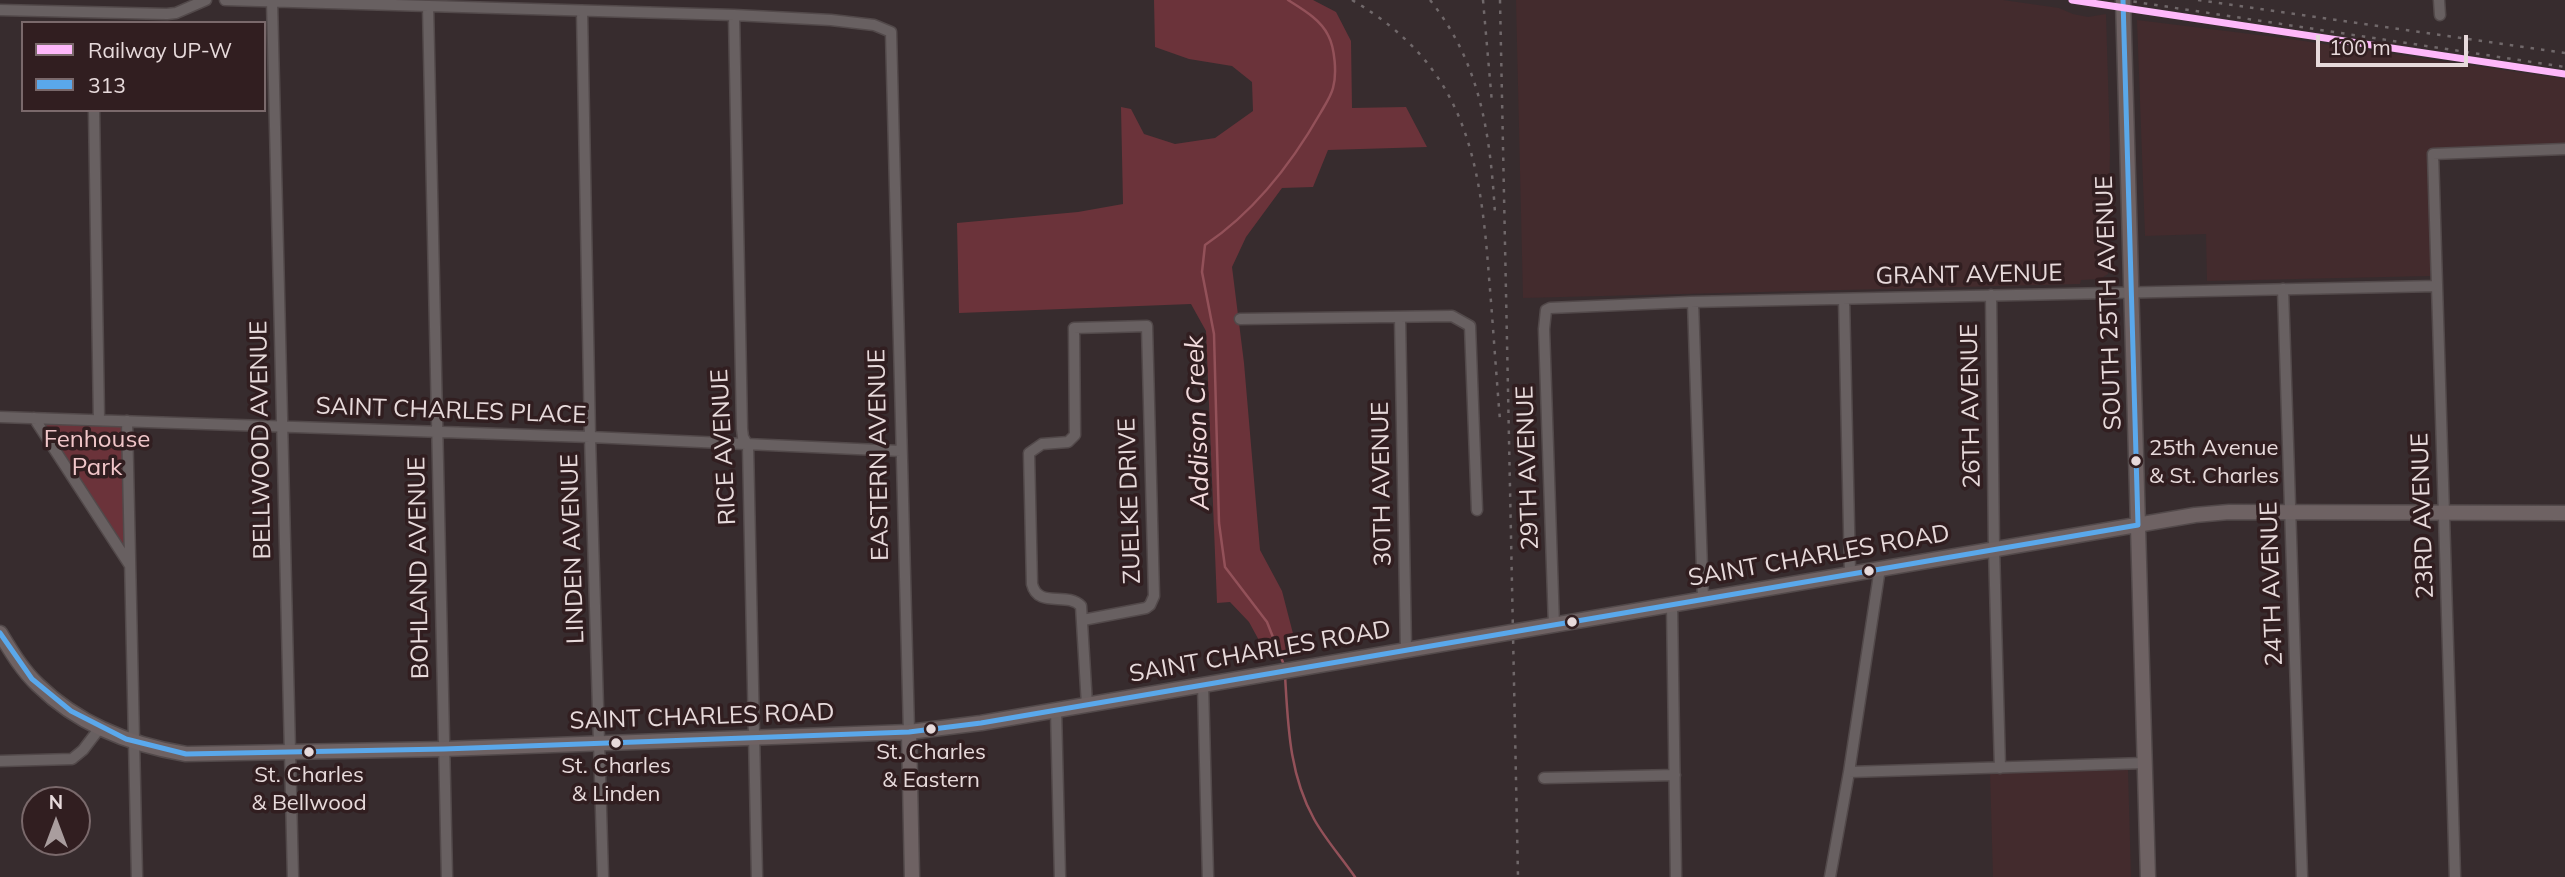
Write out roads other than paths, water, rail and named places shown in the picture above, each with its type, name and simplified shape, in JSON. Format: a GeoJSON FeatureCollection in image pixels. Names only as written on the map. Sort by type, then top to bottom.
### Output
{"type":"FeatureCollection","features":[{"type":"Feature","properties":{"kind":"main road","name":"SOUTH 25TH AVENUE"},"geometry":{"type":"LineString","coordinates":[[2123,0],[2148,877]]}},
{"type":"Feature","properties":{"kind":"main road","name":"SAINT CHARLES ROAD"},"geometry":{"type":"LineString","coordinates":[[0,633],[37,685],[63,706],[99,729],[134,743],[186,754],[909,733],[943,730],[2208,513],[2565,513]]}},
{"type":"Feature","properties":{"kind":"main road","name":"EASTERN AVENUE"},"geometry":{"type":"LineString","coordinates":[[909,733],[912,877]]}},
{"type":"Feature","properties":{"kind":"street"},"geometry":{"type":"LineString","coordinates":[[0,10],[92,17],[176,13],[206,0]]}},
{"type":"Feature","properties":{"kind":"street"},"geometry":{"type":"LineString","coordinates":[[225,0],[734,15]]}},
{"type":"Feature","properties":{"kind":"street"},"geometry":{"type":"LineString","coordinates":[[2439,0],[2440,15]]}},
{"type":"Feature","properties":{"kind":"street","name":"BELLWOOD AVENUE"},"geometry":{"type":"LineString","coordinates":[[272,1],[293,877]]}},
{"type":"Feature","properties":{"kind":"street","name":"BOHLAND AVENUE"},"geometry":{"type":"LineString","coordinates":[[428,6],[447,877]]}},
{"type":"Feature","properties":{"kind":"street","name":"LINDEN AVENUE"},"geometry":{"type":"LineString","coordinates":[[582,11],[590,437],[603,877]]}},
{"type":"Feature","properties":{"kind":"street","name":"EASTERN AVENUE"},"geometry":{"type":"LineString","coordinates":[[734,15],[831,20],[874,25],[891,32],[909,733]]}},
{"type":"Feature","properties":{"kind":"street","name":"RICE AVENUE"},"geometry":{"type":"LineString","coordinates":[[734,15],[742,429],[748,446],[757,877]]}},
{"type":"Feature","properties":{"kind":"street"},"geometry":{"type":"LineString","coordinates":[[94,112],[99,420]]}},
{"type":"Feature","properties":{"kind":"street","name":"23RD AVENUE"},"geometry":{"type":"LineString","coordinates":[[2455,877],[2433,154],[2565,149]]}},
{"type":"Feature","properties":{"kind":"street","name":"GRANT AVENUE"},"geometry":{"type":"LineString","coordinates":[[1546,310],[1556,306],[1693,302],[2437,286]]}},
{"type":"Feature","properties":{"kind":"street","name":"24TH AVENUE"},"geometry":{"type":"LineString","coordinates":[[2283,289],[2302,877]]}},
{"type":"Feature","properties":{"kind":"street","name":"26TH AVENUE"},"geometry":{"type":"LineString","coordinates":[[1991,295],[2000,768]]}},
{"type":"Feature","properties":{"kind":"street"},"geometry":{"type":"LineString","coordinates":[[1844,299],[1850,573]]}},
{"type":"Feature","properties":{"kind":"street"},"geometry":{"type":"LineString","coordinates":[[1693,302],[1703,600]]}},
{"type":"Feature","properties":{"kind":"street","name":"29TH AVENUE"},"geometry":{"type":"LineString","coordinates":[[1546,310],[1544,329],[1554,626]]}},
{"type":"Feature","properties":{"kind":"street"},"geometry":{"type":"LineString","coordinates":[[1240,319],[1452,316],[1470,326],[1477,510]]}},
{"type":"Feature","properties":{"kind":"street","name":"30TH AVENUE"},"geometry":{"type":"LineString","coordinates":[[1401,317],[1406,650]]}},
{"type":"Feature","properties":{"kind":"street","name":"ZUELKE DRIVE"},"geometry":{"type":"LineString","coordinates":[[1147,326],[1154,596],[1146,608],[1083,620],[1081,606],[1076,601],[1045,599],[1037,594],[1032,584],[1030,453],[1042,444],[1068,442],[1075,435],[1074,328],[1147,326]]}},
{"type":"Feature","properties":{"kind":"street","name":"SAINT CHARLES PLACE"},"geometry":{"type":"LineString","coordinates":[[0,417],[590,437],[901,451]]}},
{"type":"Feature","properties":{"kind":"street"},"geometry":{"type":"LineString","coordinates":[[34,418],[129,564]]}},
{"type":"Feature","properties":{"kind":"street"},"geometry":{"type":"LineString","coordinates":[[127,421],[137,877]]}},
{"type":"Feature","properties":{"kind":"street"},"geometry":{"type":"LineString","coordinates":[[1829,877],[1849,772],[1880,568]]}},
{"type":"Feature","properties":{"kind":"street"},"geometry":{"type":"LineString","coordinates":[[1672,605],[1676,877]]}},
{"type":"Feature","properties":{"kind":"street"},"geometry":{"type":"LineString","coordinates":[[1083,620],[1087,705]]}},
{"type":"Feature","properties":{"kind":"street"},"geometry":{"type":"LineString","coordinates":[[1203,685],[1208,877]]}},
{"type":"Feature","properties":{"kind":"street"},"geometry":{"type":"LineString","coordinates":[[1056,710],[1060,877]]}},
{"type":"Feature","properties":{"kind":"street"},"geometry":{"type":"LineString","coordinates":[[0,761],[72,759],[83,750],[99,729]]}},
{"type":"Feature","properties":{"kind":"street"},"geometry":{"type":"LineString","coordinates":[[1849,772],[2145,763]]}},
{"type":"Feature","properties":{"kind":"street"},"geometry":{"type":"LineString","coordinates":[[1544,778],[1675,775]]}},
{"type":"Feature","properties":{"kind":"waterway","name":"Addison Creek"},"geometry":{"type":"LineString","coordinates":[[1284,665],[1267,622],[1225,567],[1219,523],[1214,334],[1202,272],[1205,245],[1256,202],[1298,150],[1332,91],[1335,61],[1328,35],[1316,19],[1288,0]]}},
{"type":"Feature","properties":{"kind":"waterway","name":"Addison Creek"},"geometry":{"type":"LineString","coordinates":[[1285,675],[1291,749],[1299,785],[1318,826],[1355,877]]}},
{"type":"Feature","properties":{"kind":"railway"},"geometry":{"type":"LineString","coordinates":[[1352,0],[1390,26],[1420,54],[1443,85],[1460,118],[1480,192],[1500,420]]}},
{"type":"Feature","properties":{"kind":"railway"},"geometry":{"type":"LineString","coordinates":[[1430,0],[1461,49],[1480,101],[1490,155],[1495,213]]}},
{"type":"Feature","properties":{"kind":"railway"},"geometry":{"type":"LineString","coordinates":[[1483,0],[1492,103]]}},
{"type":"Feature","properties":{"kind":"railway"},"geometry":{"type":"LineString","coordinates":[[1500,0],[1518,877]]}},
{"type":"Feature","properties":{"kind":"railway"},"geometry":{"type":"LineString","coordinates":[[2123,0],[2565,67]]}},
{"type":"Feature","properties":{"kind":"railway"},"geometry":{"type":"LineString","coordinates":[[2198,0],[2565,53]]}},
{"type":"Feature","properties":{"kind":"rail line","name":"UP-W"},"geometry":{"type":"LineString","coordinates":[[2072,0],[2565,74]]}},
{"type":"Feature","properties":{"kind":"place","name":"25th Avenue & St. Charles"},"geometry":{"type":"Point","coordinates":[2136,461]}},
{"type":"Feature","properties":{"kind":"place","name":"St. Charles & Eastern"},"geometry":{"type":"Point","coordinates":[931,729]}},
{"type":"Feature","properties":{"kind":"place","name":"St. Charles & Linden"},"geometry":{"type":"Point","coordinates":[616,743]}},
{"type":"Feature","properties":{"kind":"place","name":"St. Charles & Bellwood"},"geometry":{"type":"Point","coordinates":[309,752]}},
{"type":"Feature","properties":{"kind":"park label","name":"Fenhouse Park"},"geometry":{"type":"Point","coordinates":[97,454]}}]}
